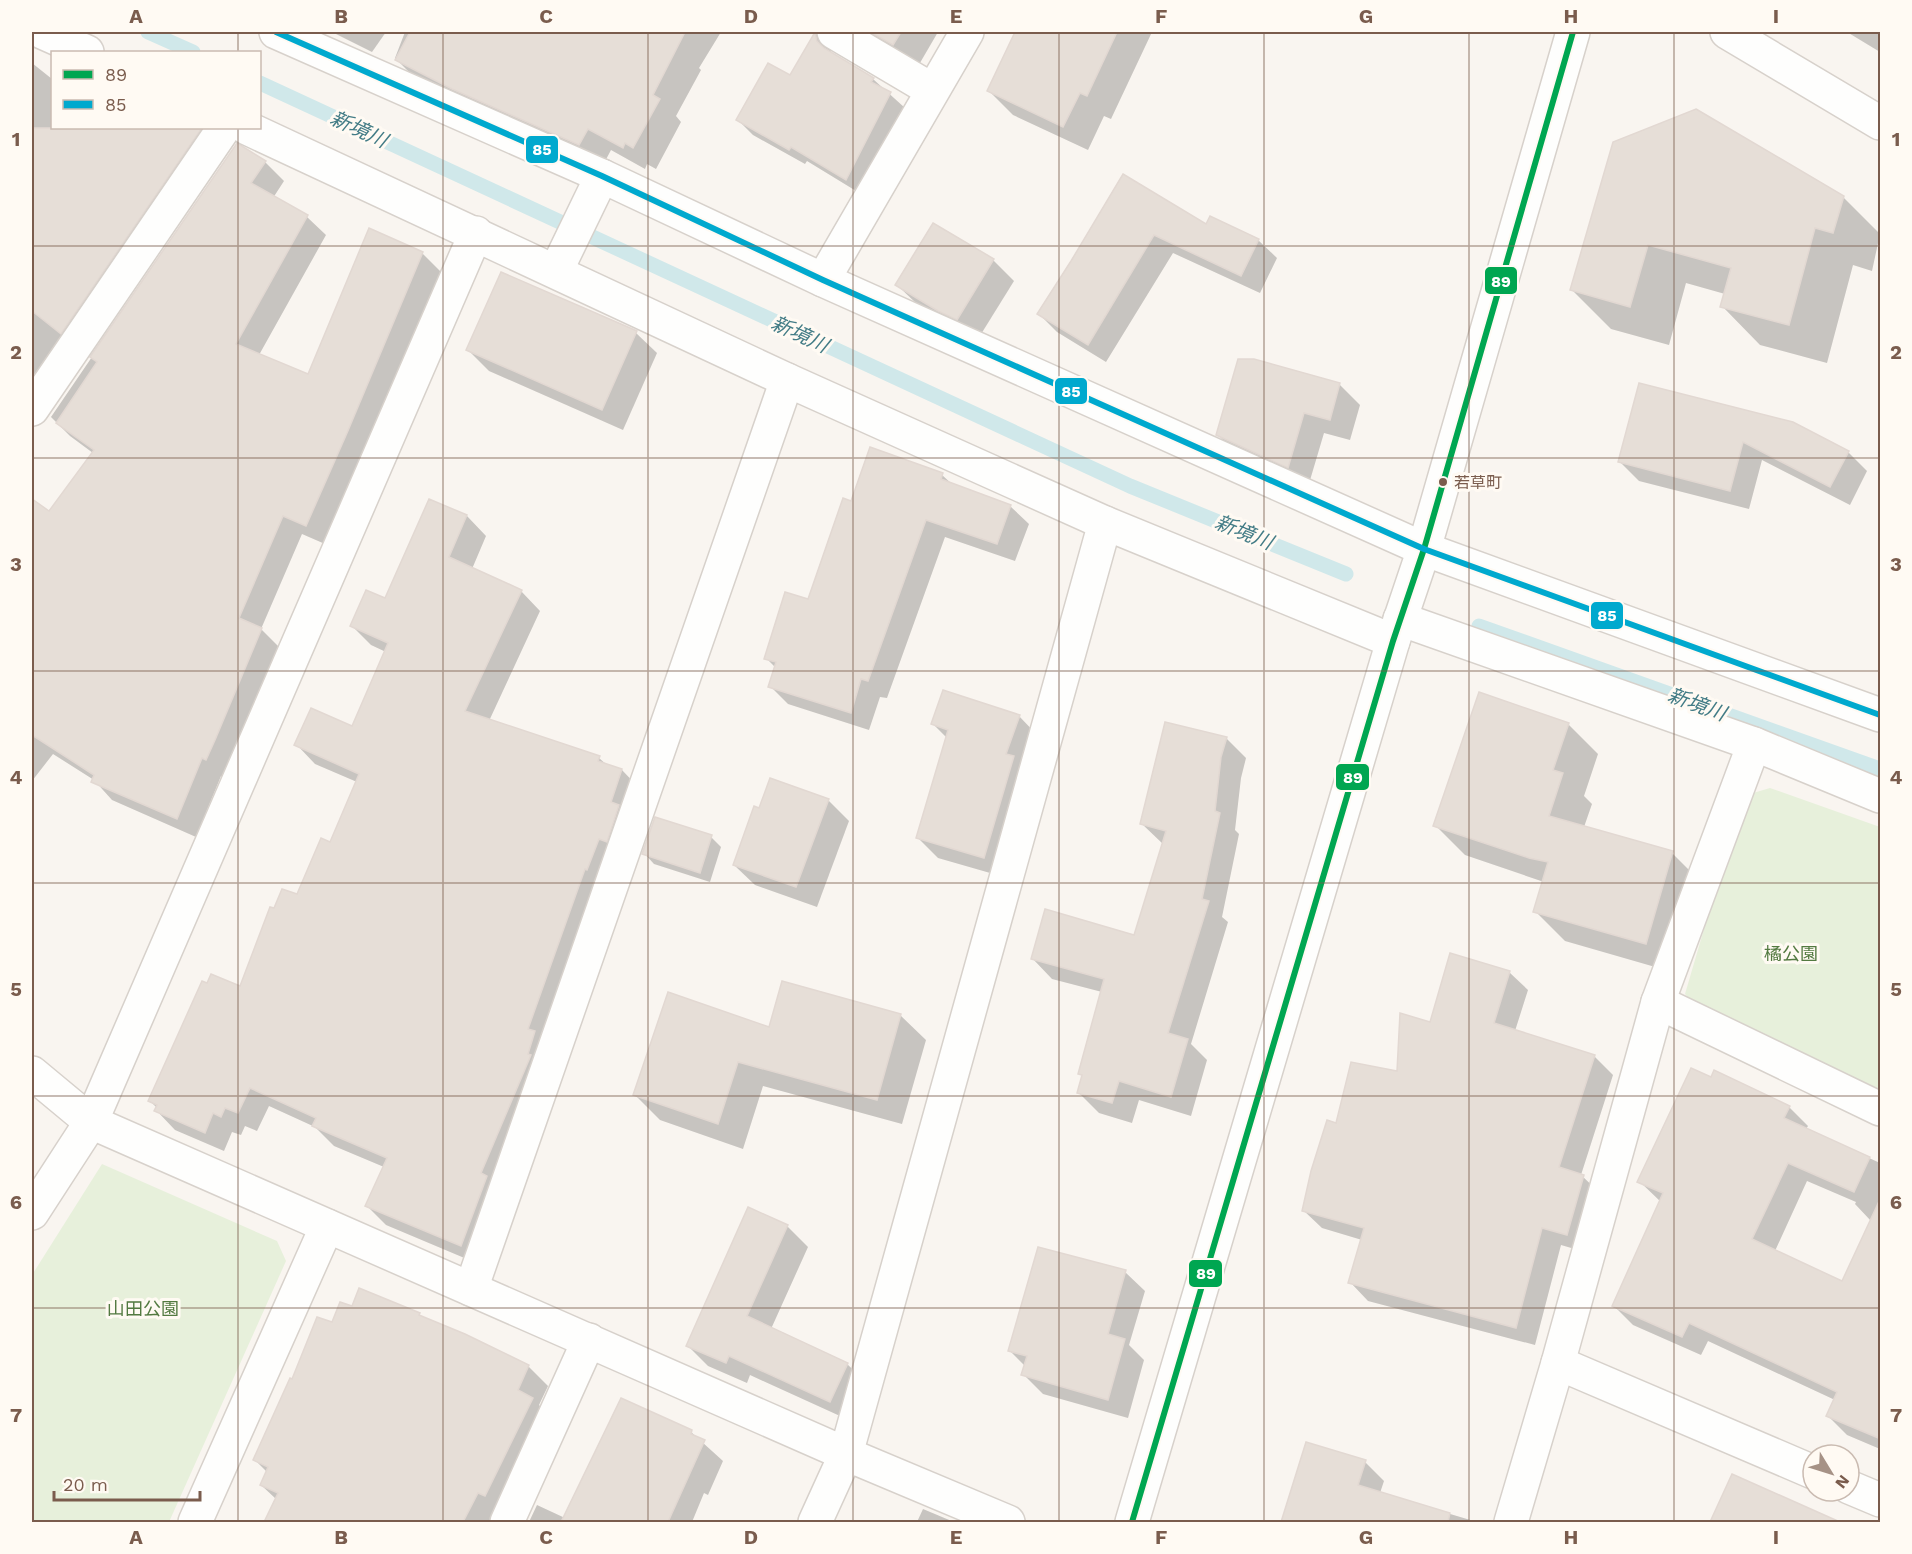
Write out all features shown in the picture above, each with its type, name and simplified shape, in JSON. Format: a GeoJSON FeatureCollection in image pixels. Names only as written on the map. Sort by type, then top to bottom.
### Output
{"type":"FeatureCollection","features":[{"type":"Feature","properties":{"kind":"street"},"geometry":{"type":"LineString","coordinates":[[42,32],[85,51]]}},
{"type":"Feature","properties":{"kind":"street"},"geometry":{"type":"LineString","coordinates":[[276,32],[602,176],[823,280],[1424,549],[1881,715]]}},
{"type":"Feature","properties":{"kind":"street"},"geometry":{"type":"LineString","coordinates":[[834,32],[932,90]]}},
{"type":"Feature","properties":{"kind":"street"},"geometry":{"type":"LineString","coordinates":[[823,280],[967,32]]}},
{"type":"Feature","properties":{"kind":"street"},"geometry":{"type":"LineString","coordinates":[[1132,1522],[1396,630],[1424,549],[1573,32]]}},
{"type":"Feature","properties":{"kind":"street"},"geometry":{"type":"LineString","coordinates":[[1727,32],[1881,123]]}},
{"type":"Feature","properties":{"kind":"street"},"geometry":{"type":"LineString","coordinates":[[32,409],[223,129]]}},
{"type":"Feature","properties":{"kind":"street"},"geometry":{"type":"LineString","coordinates":[[248,129],[476,233],[787,380],[1105,523],[1396,630],[1754,744],[1881,796]]}},
{"type":"Feature","properties":{"kind":"street"},"geometry":{"type":"LineString","coordinates":[[556,271],[602,176]]}},
{"type":"Feature","properties":{"kind":"street"},"geometry":{"type":"LineString","coordinates":[[32,1213],[91,1122],[476,233]]}},
{"type":"Feature","properties":{"kind":"street"},"geometry":{"type":"LineString","coordinates":[[471,1289],[787,380]]}},
{"type":"Feature","properties":{"kind":"street"},"geometry":{"type":"LineString","coordinates":[[815,1522],[846,1454],[1105,523]]}},
{"type":"Feature","properties":{"kind":"street"},"geometry":{"type":"LineString","coordinates":[[1511,1522],[1558,1363],[1658,1002],[1754,744]]}},
{"type":"Feature","properties":{"kind":"street"},"geometry":{"type":"LineString","coordinates":[[1658,1002],[1881,1109]]}},
{"type":"Feature","properties":{"kind":"street"},"geometry":{"type":"LineString","coordinates":[[32,1073],[91,1122],[846,1454],[1008,1522]]}},
{"type":"Feature","properties":{"kind":"street"},"geometry":{"type":"LineString","coordinates":[[195,1522],[327,1226]]}},
{"type":"Feature","properties":{"kind":"street"},"geometry":{"type":"LineString","coordinates":[[507,1522],[588,1340]]}},
{"type":"Feature","properties":{"kind":"street"},"geometry":{"type":"LineString","coordinates":[[1558,1363],[1801,1467]]}},
{"type":"Feature","properties":{"kind":"street"},"geometry":{"type":"LineString","coordinates":[[1861,1492],[1881,1500]]}},
{"type":"Feature","properties":{"kind":"green space","name":"橘公園"},"geometry":{"type":"Polygon","coordinates":[[[1770,788],[1880,827],[1880,1094],[1699,1009],[1685,994],[1743,796],[1770,788]]]}},
{"type":"Feature","properties":{"kind":"green space","name":"山田公園"},"geometry":{"type":"Polygon","coordinates":[[[102,1164],[277,1241],[286,1261],[169,1522],[32,1522],[32,1275],[102,1164]]]}},
{"type":"Feature","properties":{"kind":"building"},"geometry":{"type":"Polygon","coordinates":[[[410,32],[685,32],[653,95],[660,99],[633,148],[625,143],[623,148],[588,129],[579,145],[452,89],[395,60],[410,32]]]}},
{"type":"Feature","properties":{"kind":"building"},"geometry":{"type":"Polygon","coordinates":[[[815,32],[817,41],[824,48],[874,78],[871,82],[891,92],[846,180],[791,147],[789,150],[736,120],[768,63],[790,75],[815,32]]]}},
{"type":"Feature","properties":{"kind":"building"},"geometry":{"type":"Polygon","coordinates":[[[870,32],[901,32],[893,45],[870,32]]]}},
{"type":"Feature","properties":{"kind":"building"},"geometry":{"type":"Polygon","coordinates":[[[1015,32],[1117,32],[1087,96],[1080,93],[1063,127],[987,91],[1015,32]]]}},
{"type":"Feature","properties":{"kind":"building"},"geometry":{"type":"Polygon","coordinates":[[[1696,109],[1844,196],[1833,233],[1815,228],[1789,325],[1720,307],[1731,268],[1648,245],[1630,307],[1570,290],[1613,142],[1696,109]]]}},
{"type":"Feature","properties":{"kind":"building"},"geometry":{"type":"Polygon","coordinates":[[[32,128],[201,129],[61,334],[32,311],[32,128]]]}},
{"type":"Feature","properties":{"kind":"building"},"geometry":{"type":"Polygon","coordinates":[[[237,143],[266,161],[251,183],[308,215],[236,344],[308,374],[369,228],[423,252],[306,526],[283,516],[239,618],[262,628],[215,740],[206,760],[202,758],[177,819],[91,782],[94,775],[32,735],[32,499],[49,511],[94,450],[56,423],[97,362],[90,357],[237,143]]]}},
{"type":"Feature","properties":{"kind":"building"},"geometry":{"type":"Polygon","coordinates":[[[1123,174],[1206,224],[1210,216],[1259,239],[1241,276],[1154,235],[1088,345],[1037,314],[1123,174]]]}},
{"type":"Feature","properties":{"kind":"building"},"geometry":{"type":"Polygon","coordinates":[[[933,223],[994,259],[957,320],[895,285],[933,223]]]}},
{"type":"Feature","properties":{"kind":"building"},"geometry":{"type":"Polygon","coordinates":[[[501,272],[637,331],[602,410],[466,350],[501,272]]]}},
{"type":"Feature","properties":{"kind":"building"},"geometry":{"type":"Polygon","coordinates":[[[1238,359],[1254,359],[1340,383],[1330,420],[1304,413],[1288,468],[1216,435],[1238,359]]]}},
{"type":"Feature","properties":{"kind":"building"},"geometry":{"type":"Polygon","coordinates":[[[1639,383],[1793,422],[1849,451],[1830,487],[1743,442],[1730,491],[1618,462],[1639,383]]]}},
{"type":"Feature","properties":{"kind":"building"},"geometry":{"type":"Polygon","coordinates":[[[870,447],[943,473],[941,479],[1011,505],[997,544],[926,520],[868,681],[861,679],[851,713],[768,687],[776,662],[764,659],[785,592],[808,599],[843,498],[851,501],[870,447]]]}},
{"type":"Feature","properties":{"kind":"building"},"geometry":{"type":"Polygon","coordinates":[[[429,499],[467,515],[449,557],[522,590],[465,711],[600,756],[598,761],[622,769],[611,802],[619,805],[607,842],[599,839],[587,870],[585,869],[528,1029],[535,1031],[528,1054],[531,1055],[481,1173],[487,1176],[461,1246],[365,1206],[387,1158],[312,1126],[316,1118],[250,1088],[238,1113],[225,1108],[221,1117],[213,1113],[205,1133],[154,1111],[157,1105],[148,1101],[202,981],[207,983],[211,974],[240,986],[270,907],[274,908],[282,889],[297,894],[321,838],[330,842],[359,774],[294,745],[311,708],[352,726],[388,643],[350,626],[366,590],[385,598],[429,499]]]}},
{"type":"Feature","properties":{"kind":"building"},"geometry":{"type":"Polygon","coordinates":[[[943,690],[1020,715],[1006,754],[1014,756],[984,858],[916,838],[948,730],[931,724],[943,690]]]}},
{"type":"Feature","properties":{"kind":"building"},"geometry":{"type":"Polygon","coordinates":[[[1479,692],[1569,723],[1553,770],[1563,773],[1549,816],[1673,851],[1646,944],[1533,912],[1548,862],[1529,858],[1433,826],[1479,692]]]}},
{"type":"Feature","properties":{"kind":"building"},"geometry":{"type":"Polygon","coordinates":[[[1165,722],[1227,737],[1221,757],[1215,811],[1220,813],[1202,899],[1209,901],[1168,1033],[1188,1039],[1171,1097],[1119,1081],[1112,1103],[1077,1093],[1082,1075],[1078,1074],[1104,979],[1031,959],[1045,909],[1134,935],[1166,831],[1140,824],[1165,722]]]}},
{"type":"Feature","properties":{"kind":"building"},"geometry":{"type":"Polygon","coordinates":[[[770,778],[829,799],[796,887],[733,865],[754,806],[759,808],[770,778]]]}},
{"type":"Feature","properties":{"kind":"building"},"geometry":{"type":"Polygon","coordinates":[[[655,817],[712,835],[700,873],[642,854],[655,817]]]}},
{"type":"Feature","properties":{"kind":"building"},"geometry":{"type":"Polygon","coordinates":[[[1450,953],[1510,971],[1494,1023],[1595,1055],[1559,1167],[1584,1175],[1567,1235],[1542,1228],[1516,1328],[1348,1283],[1364,1228],[1302,1211],[1311,1171],[1327,1120],[1336,1123],[1351,1062],[1397,1071],[1400,1013],[1430,1022],[1450,953]]]}},
{"type":"Feature","properties":{"kind":"building"},"geometry":{"type":"Polygon","coordinates":[[[782,981],[901,1014],[877,1100],[738,1062],[718,1124],[633,1095],[668,992],[769,1027],[782,981]]]}},
{"type":"Feature","properties":{"kind":"building"},"geometry":{"type":"Polygon","coordinates":[[[1691,1068],[1711,1077],[1714,1070],[1790,1106],[1784,1118],[1870,1157],[1854,1192],[1788,1163],[1752,1239],[1842,1281],[1881,1197],[1881,1439],[1826,1416],[1837,1392],[1689,1323],[1682,1337],[1612,1306],[1663,1193],[1637,1182],[1691,1068]]]}},
{"type":"Feature","properties":{"kind":"building"},"geometry":{"type":"Polygon","coordinates":[[[748,1207],[788,1225],[747,1316],[848,1363],[830,1402],[729,1356],[726,1363],[686,1346],[748,1207]]]}},
{"type":"Feature","properties":{"kind":"building"},"geometry":{"type":"Polygon","coordinates":[[[1038,1247],[1126,1270],[1108,1334],[1125,1339],[1108,1400],[1021,1375],[1027,1356],[1008,1351],[1038,1247]]]}},
{"type":"Feature","properties":{"kind":"building"},"geometry":{"type":"Polygon","coordinates":[[[359,1288],[420,1313],[419,1315],[529,1365],[518,1390],[533,1398],[485,1496],[478,1493],[463,1522],[264,1522],[278,1493],[260,1485],[268,1467],[253,1460],[290,1378],[292,1379],[317,1317],[332,1322],[340,1302],[352,1306],[359,1288]]]}},
{"type":"Feature","properties":{"kind":"building"},"geometry":{"type":"Polygon","coordinates":[[[621,1398],[692,1430],[691,1434],[705,1440],[668,1522],[561,1522],[621,1398]]]}},
{"type":"Feature","properties":{"kind":"building"},"geometry":{"type":"Polygon","coordinates":[[[1306,1442],[1366,1460],[1358,1485],[1450,1513],[1448,1522],[1281,1522],[1306,1442]]]}},
{"type":"Feature","properties":{"kind":"building"},"geometry":{"type":"Polygon","coordinates":[[[1732,1474],[1840,1522],[1710,1522],[1732,1474]]]}},
{"type":"Feature","properties":{"kind":"waterway","name":"新境川"},"geometry":{"type":"LineString","coordinates":[[148,32],[191,51]]}},
{"type":"Feature","properties":{"kind":"waterway","name":"新境川"},"geometry":{"type":"LineString","coordinates":[[261,83],[1130,486],[1346,574]]}},
{"type":"Feature","properties":{"kind":"waterway","name":"新境川"},"geometry":{"type":"LineString","coordinates":[[1479,626],[1880,769]]}},
{"type":"Feature","properties":{"kind":"transit line","name":"85"},"geometry":{"type":"LineString","coordinates":[[276,32],[602,176],[823,280],[1424,549],[1880,715]]}},
{"type":"Feature","properties":{"kind":"transit line","name":"89"},"geometry":{"type":"LineString","coordinates":[[1132,1522],[1393,641],[1424,549],[1573,32]]}},
{"type":"Feature","properties":{"kind":"place","name":"若草町"},"geometry":{"type":"Point","coordinates":[1443,482]}}]}
